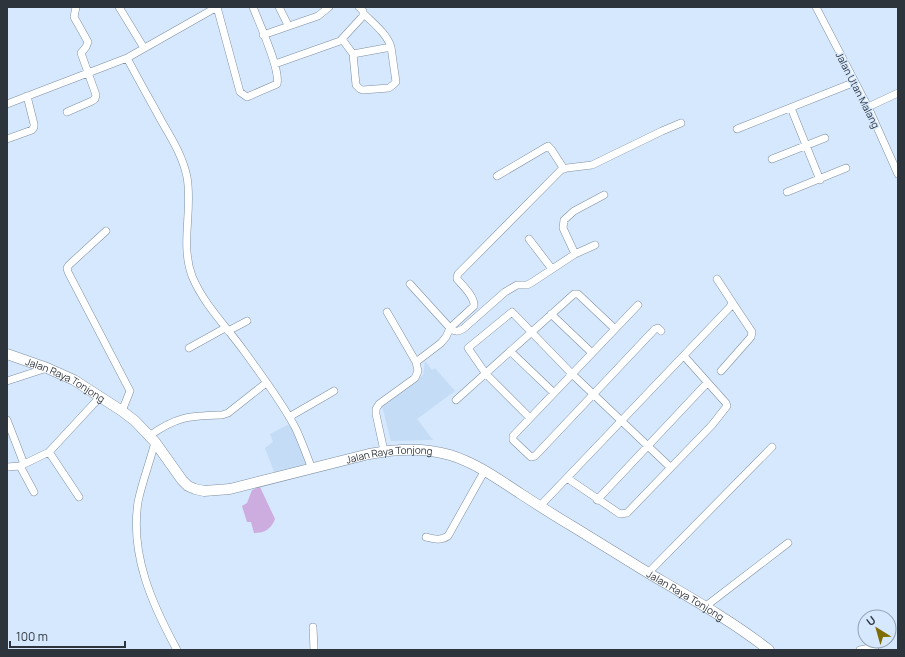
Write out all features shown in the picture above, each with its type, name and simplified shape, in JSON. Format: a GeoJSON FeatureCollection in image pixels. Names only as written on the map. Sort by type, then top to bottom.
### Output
{"type":"FeatureCollection","features":[{"type":"Feature","properties":{"kind":"main road","name":"Jalan Raya Tonjong"},"geometry":{"type":"LineString","coordinates":[[7,354],[47,368],[74,380],[122,411],[135,421],[152,439],[188,486],[204,491],[230,489],[384,451],[417,450],[438,452],[463,460],[485,470],[648,573],[706,606],[769,650]]}},
{"type":"Feature","properties":{"kind":"street"},"geometry":{"type":"LineString","coordinates":[[67,112],[95,99],[96,95],[81,53],[88,42],[74,17],[76,7]]}},
{"type":"Feature","properties":{"kind":"street"},"geometry":{"type":"LineString","coordinates":[[119,7],[144,48]]}},
{"type":"Feature","properties":{"kind":"street"},"geometry":{"type":"LineString","coordinates":[[7,104],[127,58],[217,7],[240,92],[247,97],[277,84],[278,79],[275,64],[253,7]]}},
{"type":"Feature","properties":{"kind":"street"},"geometry":{"type":"LineString","coordinates":[[279,7],[288,25]]}},
{"type":"Feature","properties":{"kind":"street"},"geometry":{"type":"LineString","coordinates":[[342,39],[353,54],[356,85],[358,88],[363,90],[389,88],[396,82],[391,47],[384,34],[359,7]]}},
{"type":"Feature","properties":{"kind":"street","name":"Jalan Utan Malang"},"geometry":{"type":"LineString","coordinates":[[816,7],[868,107],[898,174]]}},
{"type":"Feature","properties":{"kind":"street"},"geometry":{"type":"LineString","coordinates":[[263,34],[318,16],[324,9]]}},
{"type":"Feature","properties":{"kind":"street"},"geometry":{"type":"LineString","coordinates":[[275,64],[342,39],[364,14]]}},
{"type":"Feature","properties":{"kind":"street"},"geometry":{"type":"LineString","coordinates":[[353,54],[391,47]]}},
{"type":"Feature","properties":{"kind":"street"},"geometry":{"type":"LineString","coordinates":[[127,58],[175,145],[182,162],[188,192],[186,243],[192,275],[203,298],[243,350],[289,417],[297,431],[312,469]]}},
{"type":"Feature","properties":{"kind":"street"},"geometry":{"type":"LineString","coordinates":[[737,129],[855,82]]}},
{"type":"Feature","properties":{"kind":"street"},"geometry":{"type":"LineString","coordinates":[[868,107],[898,93]]}},
{"type":"Feature","properties":{"kind":"street"},"geometry":{"type":"LineString","coordinates":[[7,140],[32,130],[34,127],[27,96]]}},
{"type":"Feature","properties":{"kind":"street"},"geometry":{"type":"LineString","coordinates":[[791,108],[820,180]]}},
{"type":"Feature","properties":{"kind":"street"},"geometry":{"type":"LineString","coordinates":[[416,362],[441,343],[446,337],[450,328],[474,306],[474,302],[457,280],[456,277],[458,274],[558,173],[564,169],[592,165],[681,123]]}},
{"type":"Feature","properties":{"kind":"street"},"geometry":{"type":"LineString","coordinates":[[772,159],[825,138]]}},
{"type":"Feature","properties":{"kind":"street"},"geometry":{"type":"LineString","coordinates":[[497,176],[546,147],[550,147],[552,149],[564,169]]}},
{"type":"Feature","properties":{"kind":"street"},"geometry":{"type":"LineString","coordinates":[[787,192],[820,180],[846,168]]}},
{"type":"Feature","properties":{"kind":"street"},"geometry":{"type":"LineString","coordinates":[[575,254],[563,228],[564,220],[574,211],[604,195]]}},
{"type":"Feature","properties":{"kind":"street"},"geometry":{"type":"LineString","coordinates":[[106,231],[69,264],[67,268],[130,391],[122,411]]}},
{"type":"Feature","properties":{"kind":"street"},"geometry":{"type":"LineString","coordinates":[[529,239],[552,269]]}},
{"type":"Feature","properties":{"kind":"street"},"geometry":{"type":"LineString","coordinates":[[410,284],[455,332],[463,329],[506,292],[517,285],[531,284],[575,254],[596,245]]}},
{"type":"Feature","properties":{"kind":"street"},"geometry":{"type":"LineString","coordinates":[[717,279],[752,332],[751,337],[721,371]]}},
{"type":"Feature","properties":{"kind":"street"},"geometry":{"type":"LineString","coordinates":[[456,400],[576,293],[615,329]]}},
{"type":"Feature","properties":{"kind":"street"},"geometry":{"type":"LineString","coordinates":[[540,506],[684,356],[730,307],[732,302]]}},
{"type":"Feature","properties":{"kind":"street"},"geometry":{"type":"LineString","coordinates":[[638,305],[512,438],[533,457],[656,329],[658,328],[661,331]]}},
{"type":"Feature","properties":{"kind":"street"},"geometry":{"type":"LineString","coordinates":[[384,451],[376,409],[379,404],[415,378],[418,371],[416,362],[387,312]]}},
{"type":"Feature","properties":{"kind":"street"},"geometry":{"type":"LineString","coordinates":[[530,418],[486,374],[469,350],[469,347],[512,312],[572,374],[670,467]]}},
{"type":"Feature","properties":{"kind":"street"},"geometry":{"type":"LineString","coordinates":[[551,314],[592,353]]}},
{"type":"Feature","properties":{"kind":"street"},"geometry":{"type":"LineString","coordinates":[[189,348],[247,322]]}},
{"type":"Feature","properties":{"kind":"street"},"geometry":{"type":"LineString","coordinates":[[510,351],[554,393]]}},
{"type":"Feature","properties":{"kind":"street"},"geometry":{"type":"LineString","coordinates":[[567,478],[620,514],[627,513],[712,425],[727,406],[684,356]]}},
{"type":"Feature","properties":{"kind":"street"},"geometry":{"type":"LineString","coordinates":[[7,381],[47,368]]}},
{"type":"Feature","properties":{"kind":"street"},"geometry":{"type":"LineString","coordinates":[[177,650],[146,582],[139,559],[136,539],[136,521],[139,500],[152,439],[167,424],[188,416],[222,415],[228,413],[266,383]]}},
{"type":"Feature","properties":{"kind":"street"},"geometry":{"type":"LineString","coordinates":[[598,500],[708,383]]}},
{"type":"Feature","properties":{"kind":"street"},"geometry":{"type":"LineString","coordinates":[[289,417],[334,390]]}},
{"type":"Feature","properties":{"kind":"street"},"geometry":{"type":"LineString","coordinates":[[7,467],[22,465],[49,452],[100,397]]}},
{"type":"Feature","properties":{"kind":"street"},"geometry":{"type":"LineString","coordinates":[[7,420],[22,465],[34,492]]}},
{"type":"Feature","properties":{"kind":"street"},"geometry":{"type":"LineString","coordinates":[[648,573],[772,447]]}},
{"type":"Feature","properties":{"kind":"street"},"geometry":{"type":"LineString","coordinates":[[49,452],[79,497]]}},
{"type":"Feature","properties":{"kind":"street"},"geometry":{"type":"LineString","coordinates":[[426,537],[438,540],[448,536],[485,470]]}},
{"type":"Feature","properties":{"kind":"street"},"geometry":{"type":"LineString","coordinates":[[706,606],[788,543]]}},
{"type":"Feature","properties":{"kind":"street"},"geometry":{"type":"LineString","coordinates":[[312,627],[314,650]]}},
{"type":"Feature","properties":{"kind":"street"},"geometry":{"type":"LineString","coordinates":[[860,650],[870,648],[875,650]]}},
{"type":"Feature","properties":{"kind":"shaded area"},"geometry":{"type":"Polygon","coordinates":[[[425,361],[432,370],[435,368],[455,391],[417,419],[433,440],[391,441],[382,406],[423,375],[425,361]]]}},
{"type":"Feature","properties":{"kind":"shaded area"},"geometry":{"type":"Polygon","coordinates":[[[291,423],[309,465],[275,474],[265,448],[273,442],[270,434],[291,423]]]}},
{"type":"Feature","properties":{"kind":"shaded area"},"geometry":{"type":"Polygon","coordinates":[[[260,487],[275,519],[267,530],[254,533],[251,522],[247,522],[242,506],[247,503],[252,490],[260,487]]]}}]}
